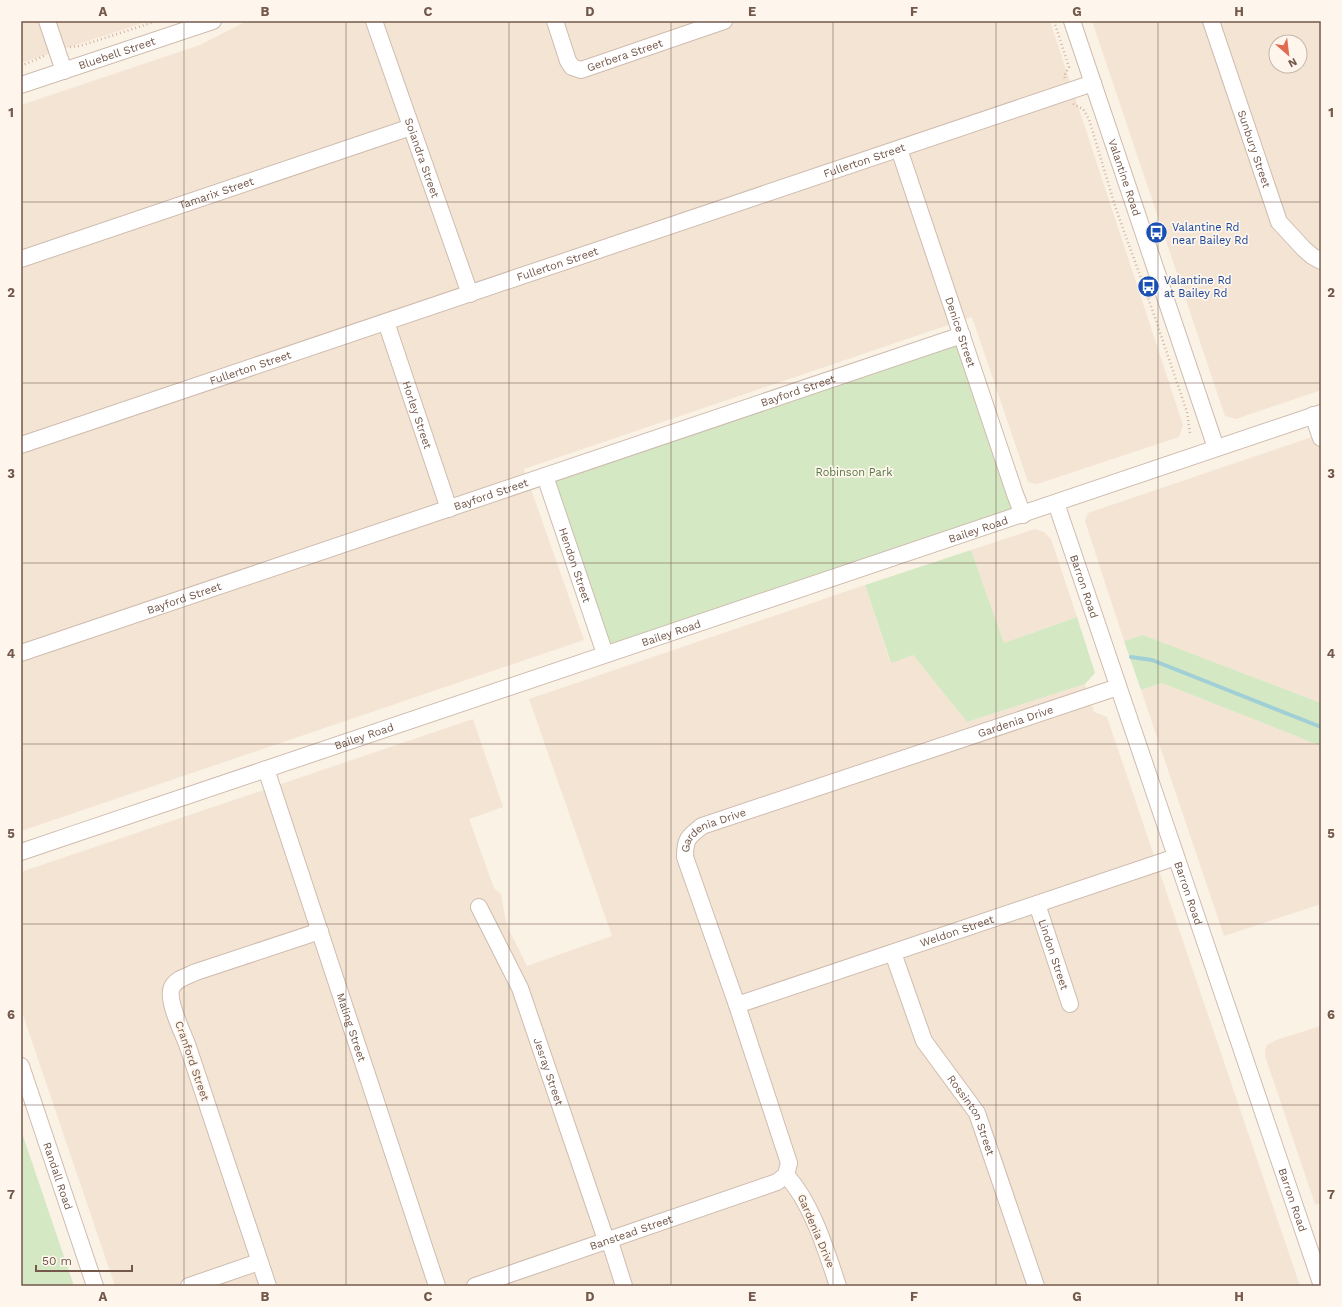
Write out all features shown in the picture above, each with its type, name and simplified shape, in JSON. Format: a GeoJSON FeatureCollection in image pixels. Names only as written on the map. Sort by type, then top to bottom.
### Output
{"type":"FeatureCollection","features":[{"type":"Feature","properties":{"kind":"street"},"geometry":{"type":"LineString","coordinates":[[48,21],[64,71]]}},
{"type":"Feature","properties":{"kind":"street","name":"Soiandra Street"},"geometry":{"type":"LineString","coordinates":[[374,21],[470,294]]}},
{"type":"Feature","properties":{"kind":"street","name":"Gerbera Street"},"geometry":{"type":"LineString","coordinates":[[555,21],[568,61],[572,68],[580,70],[724,21]]}},
{"type":"Feature","properties":{"kind":"street","name":"Valantine Road"},"geometry":{"type":"LineString","coordinates":[[1072,21],[1216,448]]}},
{"type":"Feature","properties":{"kind":"street","name":"Sunbury Street"},"geometry":{"type":"LineString","coordinates":[[1211,21],[1278,222],[1304,249],[1321,261]]}},
{"type":"Feature","properties":{"kind":"street","name":"Bluebell Street"},"geometry":{"type":"LineString","coordinates":[[21,85],[210,22]]}},
{"type":"Feature","properties":{"kind":"street","name":"Fullerton Street"},"geometry":{"type":"LineString","coordinates":[[21,445],[1093,83]]}},
{"type":"Feature","properties":{"kind":"street","name":"Tamarix Street"},"geometry":{"type":"LineString","coordinates":[[21,259],[411,127]]}},
{"type":"Feature","properties":{"kind":"street","name":"Denice Street"},"geometry":{"type":"LineString","coordinates":[[899,149],[1023,515]]}},
{"type":"Feature","properties":{"kind":"street","name":"Horley Street"},"geometry":{"type":"LineString","coordinates":[[386,322],[449,509]]}},
{"type":"Feature","properties":{"kind":"street","name":"Bayford Street"},"geometry":{"type":"LineString","coordinates":[[21,653],[962,335]]}},
{"type":"Feature","properties":{"kind":"street"},"geometry":{"type":"LineString","coordinates":[[1317,414],[1321,438]]}},
{"type":"Feature","properties":{"kind":"street","name":"Bailey Road"},"geometry":{"type":"LineString","coordinates":[[21,852],[605,654],[1023,515],[1317,414]]}},
{"type":"Feature","properties":{"kind":"street","name":"Hendon Street"},"geometry":{"type":"LineString","coordinates":[[545,476],[605,654]]}},
{"type":"Feature","properties":{"kind":"street","name":"Barron Road"},"geometry":{"type":"LineString","coordinates":[[1056,503],[1321,1283]]}},
{"type":"Feature","properties":{"kind":"street","name":"Gardenia Drive"},"geometry":{"type":"LineString","coordinates":[[838,1286],[828,1256],[808,1207],[796,1185],[786,1175],[789,1163],[737,1005],[685,857],[685,844],[691,835],[702,826],[1118,687]]}},
{"type":"Feature","properties":{"kind":"street","name":"Maling Street"},"geometry":{"type":"LineString","coordinates":[[266,769],[437,1286]]}},
{"type":"Feature","properties":{"kind":"street","name":"Weldon Street"},"geometry":{"type":"LineString","coordinates":[[737,1005],[1176,857]]}},
{"type":"Feature","properties":{"kind":"street","name":"Lindon Street"},"geometry":{"type":"LineString","coordinates":[[1037,904],[1070,1004]]}},
{"type":"Feature","properties":{"kind":"street","name":"Jesray Street"},"geometry":{"type":"LineString","coordinates":[[479,906],[520,988],[604,1234],[612,1248],[624,1286]]}},
{"type":"Feature","properties":{"kind":"street","name":"Cranford Street"},"geometry":{"type":"LineString","coordinates":[[268,1286],[170,997],[172,987],[178,980],[196,972],[320,931]]}},
{"type":"Feature","properties":{"kind":"street","name":"Rossinton Street"},"geometry":{"type":"LineString","coordinates":[[893,953],[924,1041],[976,1113],[1036,1286]]}},
{"type":"Feature","properties":{"kind":"street","name":"Randall Road"},"geometry":{"type":"LineString","coordinates":[[21,1066],[95,1286]]}},
{"type":"Feature","properties":{"kind":"street","name":"Banstead Street"},"geometry":{"type":"LineString","coordinates":[[475,1286],[778,1182],[786,1175]]}},
{"type":"Feature","properties":{"kind":"street"},"geometry":{"type":"LineString","coordinates":[[189,1286],[259,1262]]}},
{"type":"Feature","properties":{"kind":"path"},"geometry":{"type":"LineString","coordinates":[[21,66],[70,47],[80,46],[157,21]]}},
{"type":"Feature","properties":{"kind":"path"},"geometry":{"type":"LineString","coordinates":[[1054,21],[1069,67],[1064,76],[1073,104],[1083,109],[1089,119],[1116,209],[1187,412],[1190,433]]}},
{"type":"Feature","properties":{"kind":"shaded area"},"geometry":{"type":"Polygon","coordinates":[[[21,21],[149,21],[21,63],[21,21]]]}},
{"type":"Feature","properties":{"kind":"shaded area"},"geometry":{"type":"Polygon","coordinates":[[[247,21],[1050,21],[1183,425],[1179,437],[1037,484],[1028,482],[972,317],[524,469],[584,640],[21,831],[21,105],[200,45],[247,21]]]}},
{"type":"Feature","properties":{"kind":"shaded area"},"geometry":{"type":"Polygon","coordinates":[[[1092,21],[1321,21],[1321,390],[1236,419],[1225,416],[1092,21]]]}},
{"type":"Feature","properties":{"kind":"shaded area"},"geometry":{"type":"Polygon","coordinates":[[[1321,434],[1321,703],[1143,635],[1124,641],[1085,521],[1088,513],[1321,434]]]}},
{"type":"Feature","properties":{"kind":"shaded area"},"geometry":{"type":"Polygon","coordinates":[[[1035,529],[1044,532],[1051,539],[1077,617],[1004,643],[971,550],[1035,529]]]}},
{"type":"Feature","properties":{"kind":"shaded area"},"geometry":{"type":"Polygon","coordinates":[[[865,585],[890,662],[913,655],[967,722],[1085,684],[1094,712],[1107,717],[1300,1286],[115,1286],[21,1009],[21,872],[473,719],[503,807],[469,819],[494,888],[501,894],[509,930],[527,966],[612,936],[529,699],[865,585]]]}},
{"type":"Feature","properties":{"kind":"shaded area"},"geometry":{"type":"Polygon","coordinates":[[[1162,683],[1321,746],[1321,904],[1224,936],[1141,690],[1162,683]]]}},
{"type":"Feature","properties":{"kind":"shaded area"},"geometry":{"type":"Polygon","coordinates":[[[1321,1026],[1321,1204],[1315,1204],[1265,1056],[1265,1050],[1267,1045],[1276,1040],[1321,1026]]]}},
{"type":"Feature","properties":{"kind":"green space","name":"Robinson Park"},"geometry":{"type":"Polygon","coordinates":[[[962,335],[1023,515],[605,654],[545,476],[962,335]]]}},
{"type":"Feature","properties":{"kind":"green space"},"geometry":{"type":"Polygon","coordinates":[[[971,550],[1004,643],[1077,617],[1095,673],[1085,684],[967,722],[913,655],[891,663],[865,585],[971,550]]]}},
{"type":"Feature","properties":{"kind":"green space"},"geometry":{"type":"Polygon","coordinates":[[[1143,635],[1321,703],[1321,746],[1162,683],[1141,690],[1124,641],[1143,635]]]}},
{"type":"Feature","properties":{"kind":"green space"},"geometry":{"type":"Polygon","coordinates":[[[21,1130],[74,1286],[21,1286],[21,1130]]]}},
{"type":"Feature","properties":{"kind":"waterway"},"geometry":{"type":"LineString","coordinates":[[1131,657],[1152,660],[1321,727]]}},
{"type":"Feature","properties":{"kind":"place","name":"Valantine Rd near Bailey Rd"},"geometry":{"type":"Point","coordinates":[1156,233]}},
{"type":"Feature","properties":{"kind":"place","name":"Valantine Rd at Bailey Rd"},"geometry":{"type":"Point","coordinates":[1148,286]}}]}
